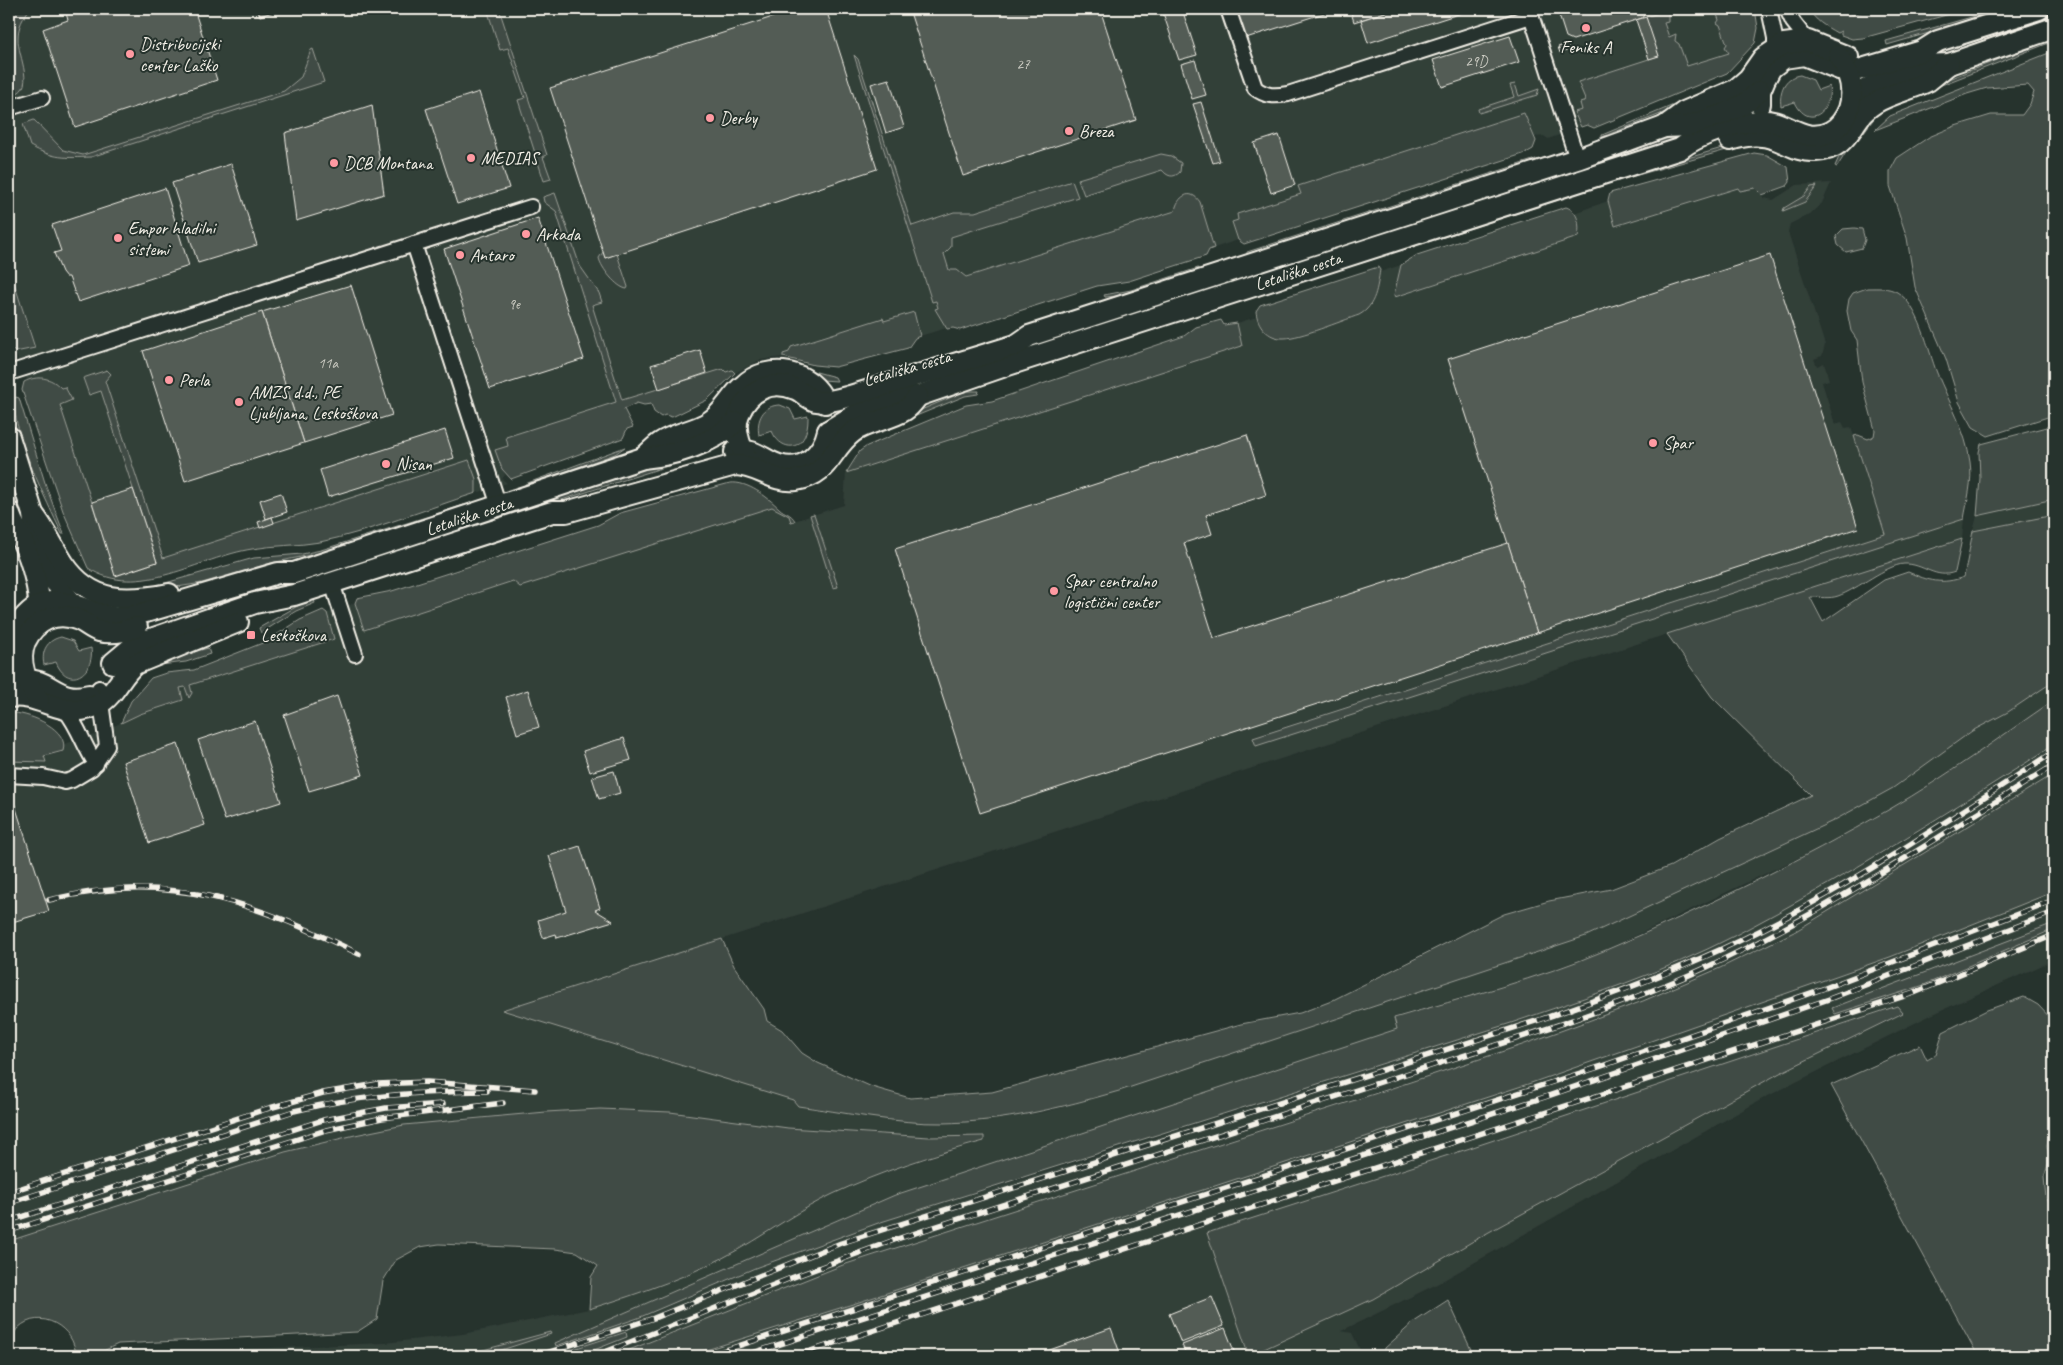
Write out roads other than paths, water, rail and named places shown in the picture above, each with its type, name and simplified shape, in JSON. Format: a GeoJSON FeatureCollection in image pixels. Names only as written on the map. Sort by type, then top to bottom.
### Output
{"type":"FeatureCollection","features":[{"type":"Feature","properties":{"kind":"main road","name":"Letališka cesta"},"geometry":{"type":"LineString","coordinates":[[32,617],[65,616],[84,622],[96,630],[110,632],[133,628],[281,582],[294,573],[643,458],[667,456],[713,439],[736,422],[747,400],[756,391],[768,386],[782,385],[797,390],[815,401],[819,393],[832,388],[1013,336],[1029,336],[1577,159],[1664,127],[1684,112],[1735,90],[1748,78],[1763,58],[1804,55],[1843,63],[1919,41],[1938,41],[2039,9]]}},
{"type":"Feature","properties":{"kind":"main road","name":"Letališka cesta"},"geometry":{"type":"LineString","coordinates":[[1680,149],[1690,140],[1738,125],[1765,120],[1800,134],[1821,136],[1839,126],[1851,102],[1863,91],[1882,80],[1923,65],[1949,64],[2054,28]]}},
{"type":"Feature","properties":{"kind":"main road","name":"Letališka cesta"},"geometry":{"type":"LineString","coordinates":[[1664,127],[1689,126],[1744,104],[1760,91],[1775,56],[1792,42],[1808,41],[1843,63]]}},
{"type":"Feature","properties":{"kind":"main road"},"geometry":{"type":"LineString","coordinates":[[1843,63],[1851,102]]}},
{"type":"Feature","properties":{"kind":"main road","name":"Letališka cesta"},"geometry":{"type":"LineString","coordinates":[[828,431],[866,408],[900,396],[918,396],[1036,356],[1680,149],[1694,150],[1750,135],[1766,136],[1777,139],[1791,147],[1809,151],[1835,146],[1848,136],[1864,112],[1875,103],[1929,80],[1949,64]]}},
{"type":"Feature","properties":{"kind":"main road"},"geometry":{"type":"LineString","coordinates":[[1760,91],[1760,105],[1765,120],[1777,139]]}},
{"type":"Feature","properties":{"kind":"main road","name":"Letališka cesta"},"geometry":{"type":"LineString","coordinates":[[643,458],[661,442],[708,423],[717,417],[742,386],[760,375],[769,372],[789,372],[801,376],[819,393]]}},
{"type":"Feature","properties":{"kind":"main road"},"geometry":{"type":"LineString","coordinates":[[742,450],[759,453],[781,466],[800,465],[813,459],[820,452],[828,431],[829,421],[819,393]]}},
{"type":"Feature","properties":{"kind":"main road","name":"Letališka cesta"},"geometry":{"type":"LineString","coordinates":[[552,512],[566,512],[722,467],[742,465],[781,480],[795,480],[812,476],[827,465],[841,444],[852,433],[906,410],[918,396]]}},
{"type":"Feature","properties":{"kind":"main road"},"geometry":{"type":"LineString","coordinates":[[736,422],[742,450],[753,468]]}},
{"type":"Feature","properties":{"kind":"main road"},"geometry":{"type":"LineString","coordinates":[[9,437],[33,514],[35,534],[51,576],[72,602]]}},
{"type":"Feature","properties":{"kind":"main road","name":"Letališka cesta"},"geometry":{"type":"LineString","coordinates":[[100,696],[113,663],[131,648],[148,640],[255,602],[294,595],[552,512],[562,505],[662,472],[742,450]]}},
{"type":"Feature","properties":{"kind":"main road"},"geometry":{"type":"LineString","coordinates":[[33,514],[46,531],[72,576],[90,589],[118,599],[136,599],[177,592],[195,598]]}},
{"type":"Feature","properties":{"kind":"main road"},"geometry":{"type":"LineString","coordinates":[[11,518],[22,541],[36,581],[32,617],[13,651],[18,682],[39,700]]}},
{"type":"Feature","properties":{"kind":"main road","name":"Letališka cesta"},"geometry":{"type":"LineString","coordinates":[[72,602],[100,615],[121,618],[278,573],[294,573]]}},
{"type":"Feature","properties":{"kind":"main road","name":"Letališka cesta"},"geometry":{"type":"LineString","coordinates":[[18,682],[38,681],[54,692],[70,697],[100,696],[135,664],[260,613],[294,595]]}},
{"type":"Feature","properties":{"kind":"main road"},"geometry":{"type":"LineString","coordinates":[[32,617],[58,602],[72,602]]}},
{"type":"Feature","properties":{"kind":"main road"},"geometry":{"type":"LineString","coordinates":[[100,615],[110,632],[113,663]]}},
{"type":"Feature","properties":{"kind":"main road"},"geometry":{"type":"LineString","coordinates":[[9,696],[23,696],[39,700],[66,711],[87,709],[100,696]]}},
{"type":"Feature","properties":{"kind":"street"},"geometry":{"type":"LineString","coordinates":[[1228,9],[1255,88],[1260,92],[1274,96],[1288,94],[1530,12],[1577,159]]}},
{"type":"Feature","properties":{"kind":"street"},"geometry":{"type":"LineString","coordinates":[[1769,9],[1775,56]]}},
{"type":"Feature","properties":{"kind":"street"},"geometry":{"type":"LineString","coordinates":[[1787,9],[1793,22],[1808,41]]}},
{"type":"Feature","properties":{"kind":"street"},"geometry":{"type":"LineString","coordinates":[[9,108],[42,98]]}},
{"type":"Feature","properties":{"kind":"street"},"geometry":{"type":"LineString","coordinates":[[9,373],[531,207]]}},
{"type":"Feature","properties":{"kind":"street"},"geometry":{"type":"LineString","coordinates":[[414,244],[499,506]]}},
{"type":"Feature","properties":{"kind":"street"},"geometry":{"type":"LineString","coordinates":[[332,583],[355,654]]}},
{"type":"Feature","properties":{"kind":"street"},"geometry":{"type":"LineString","coordinates":[[9,775],[44,777],[65,782],[83,775],[96,764],[106,751],[108,741],[100,696]]}},
{"type":"Feature","properties":{"kind":"street"},"geometry":{"type":"LineString","coordinates":[[66,711],[76,724],[85,750],[96,764]]}},
{"type":"Feature","properties":{"kind":"railway"},"geometry":{"type":"LineString","coordinates":[[537,1356],[654,1318],[841,1243],[1539,1020],[1693,962],[1743,939],[1823,897],[1901,850],[2054,752]]}},
{"type":"Feature","properties":{"kind":"railway"},"geometry":{"type":"LineString","coordinates":[[595,1356],[791,1278],[897,1239],[1549,1028],[1667,985],[1750,946],[1839,898],[1926,846],[2054,765]]}},
{"type":"Feature","properties":{"kind":"railway"},"geometry":{"type":"LineString","coordinates":[[49,900],[92,892],[133,888],[172,890],[209,896],[283,919],[359,954]]}},
{"type":"Feature","properties":{"kind":"railway"},"geometry":{"type":"LineString","coordinates":[[707,1356],[1602,1066],[1825,988],[2054,900]]}},
{"type":"Feature","properties":{"kind":"railway"},"geometry":{"type":"LineString","coordinates":[[743,1356],[1545,1097],[1829,999],[2054,912]]}},
{"type":"Feature","properties":{"kind":"railway"},"geometry":{"type":"LineString","coordinates":[[795,1356],[1914,993],[2054,935]]}},
{"type":"Feature","properties":{"kind":"railway"},"geometry":{"type":"LineString","coordinates":[[9,1192],[266,1109],[323,1093],[377,1084],[427,1082],[535,1090]]}},
{"type":"Feature","properties":{"kind":"railway"},"geometry":{"type":"LineString","coordinates":[[9,1203],[294,1111],[342,1101],[390,1095],[487,1091]]}},
{"type":"Feature","properties":{"kind":"railway"},"geometry":{"type":"LineString","coordinates":[[9,1231],[326,1130],[382,1118],[503,1103]]}},
{"type":"Feature","properties":{"kind":"railway"},"geometry":{"type":"LineString","coordinates":[[9,1221],[323,1120],[386,1108],[443,1104]]}},
{"type":"Feature","properties":{"kind":"place","name":"Feniks A"},"geometry":{"type":"Point","coordinates":[1586,28]}},
{"type":"Feature","properties":{"kind":"place","name":"Distribucijski center Laško"},"geometry":{"type":"Point","coordinates":[130,54]}},
{"type":"Feature","properties":{"kind":"place","name":"Derby"},"geometry":{"type":"Point","coordinates":[710,118]}},
{"type":"Feature","properties":{"kind":"place","name":"Breza"},"geometry":{"type":"Point","coordinates":[1069,131]}},
{"type":"Feature","properties":{"kind":"place","name":"MEDIAS"},"geometry":{"type":"Point","coordinates":[471,158]}},
{"type":"Feature","properties":{"kind":"place","name":"DCB Montana"},"geometry":{"type":"Point","coordinates":[334,163]}},
{"type":"Feature","properties":{"kind":"place","name":"Arkada"},"geometry":{"type":"Point","coordinates":[526,234]}},
{"type":"Feature","properties":{"kind":"place","name":"Empor hladilni sistemi"},"geometry":{"type":"Point","coordinates":[118,238]}},
{"type":"Feature","properties":{"kind":"place","name":"Antaro"},"geometry":{"type":"Point","coordinates":[460,255]}},
{"type":"Feature","properties":{"kind":"place","name":"Perla"},"geometry":{"type":"Point","coordinates":[169,380]}},
{"type":"Feature","properties":{"kind":"place","name":"AMZS d.d., PE Ljubljana, Leskoškova"},"geometry":{"type":"Point","coordinates":[239,402]}},
{"type":"Feature","properties":{"kind":"place","name":"Spar"},"geometry":{"type":"Point","coordinates":[1653,443]}},
{"type":"Feature","properties":{"kind":"place","name":"Nisan"},"geometry":{"type":"Point","coordinates":[386,464]}},
{"type":"Feature","properties":{"kind":"place","name":"Spar centralno logistični center"},"geometry":{"type":"Point","coordinates":[1054,591]}},
{"type":"Feature","properties":{"kind":"place","name":"Leskoškova"},"geometry":{"type":"Point","coordinates":[251,635]}}]}
